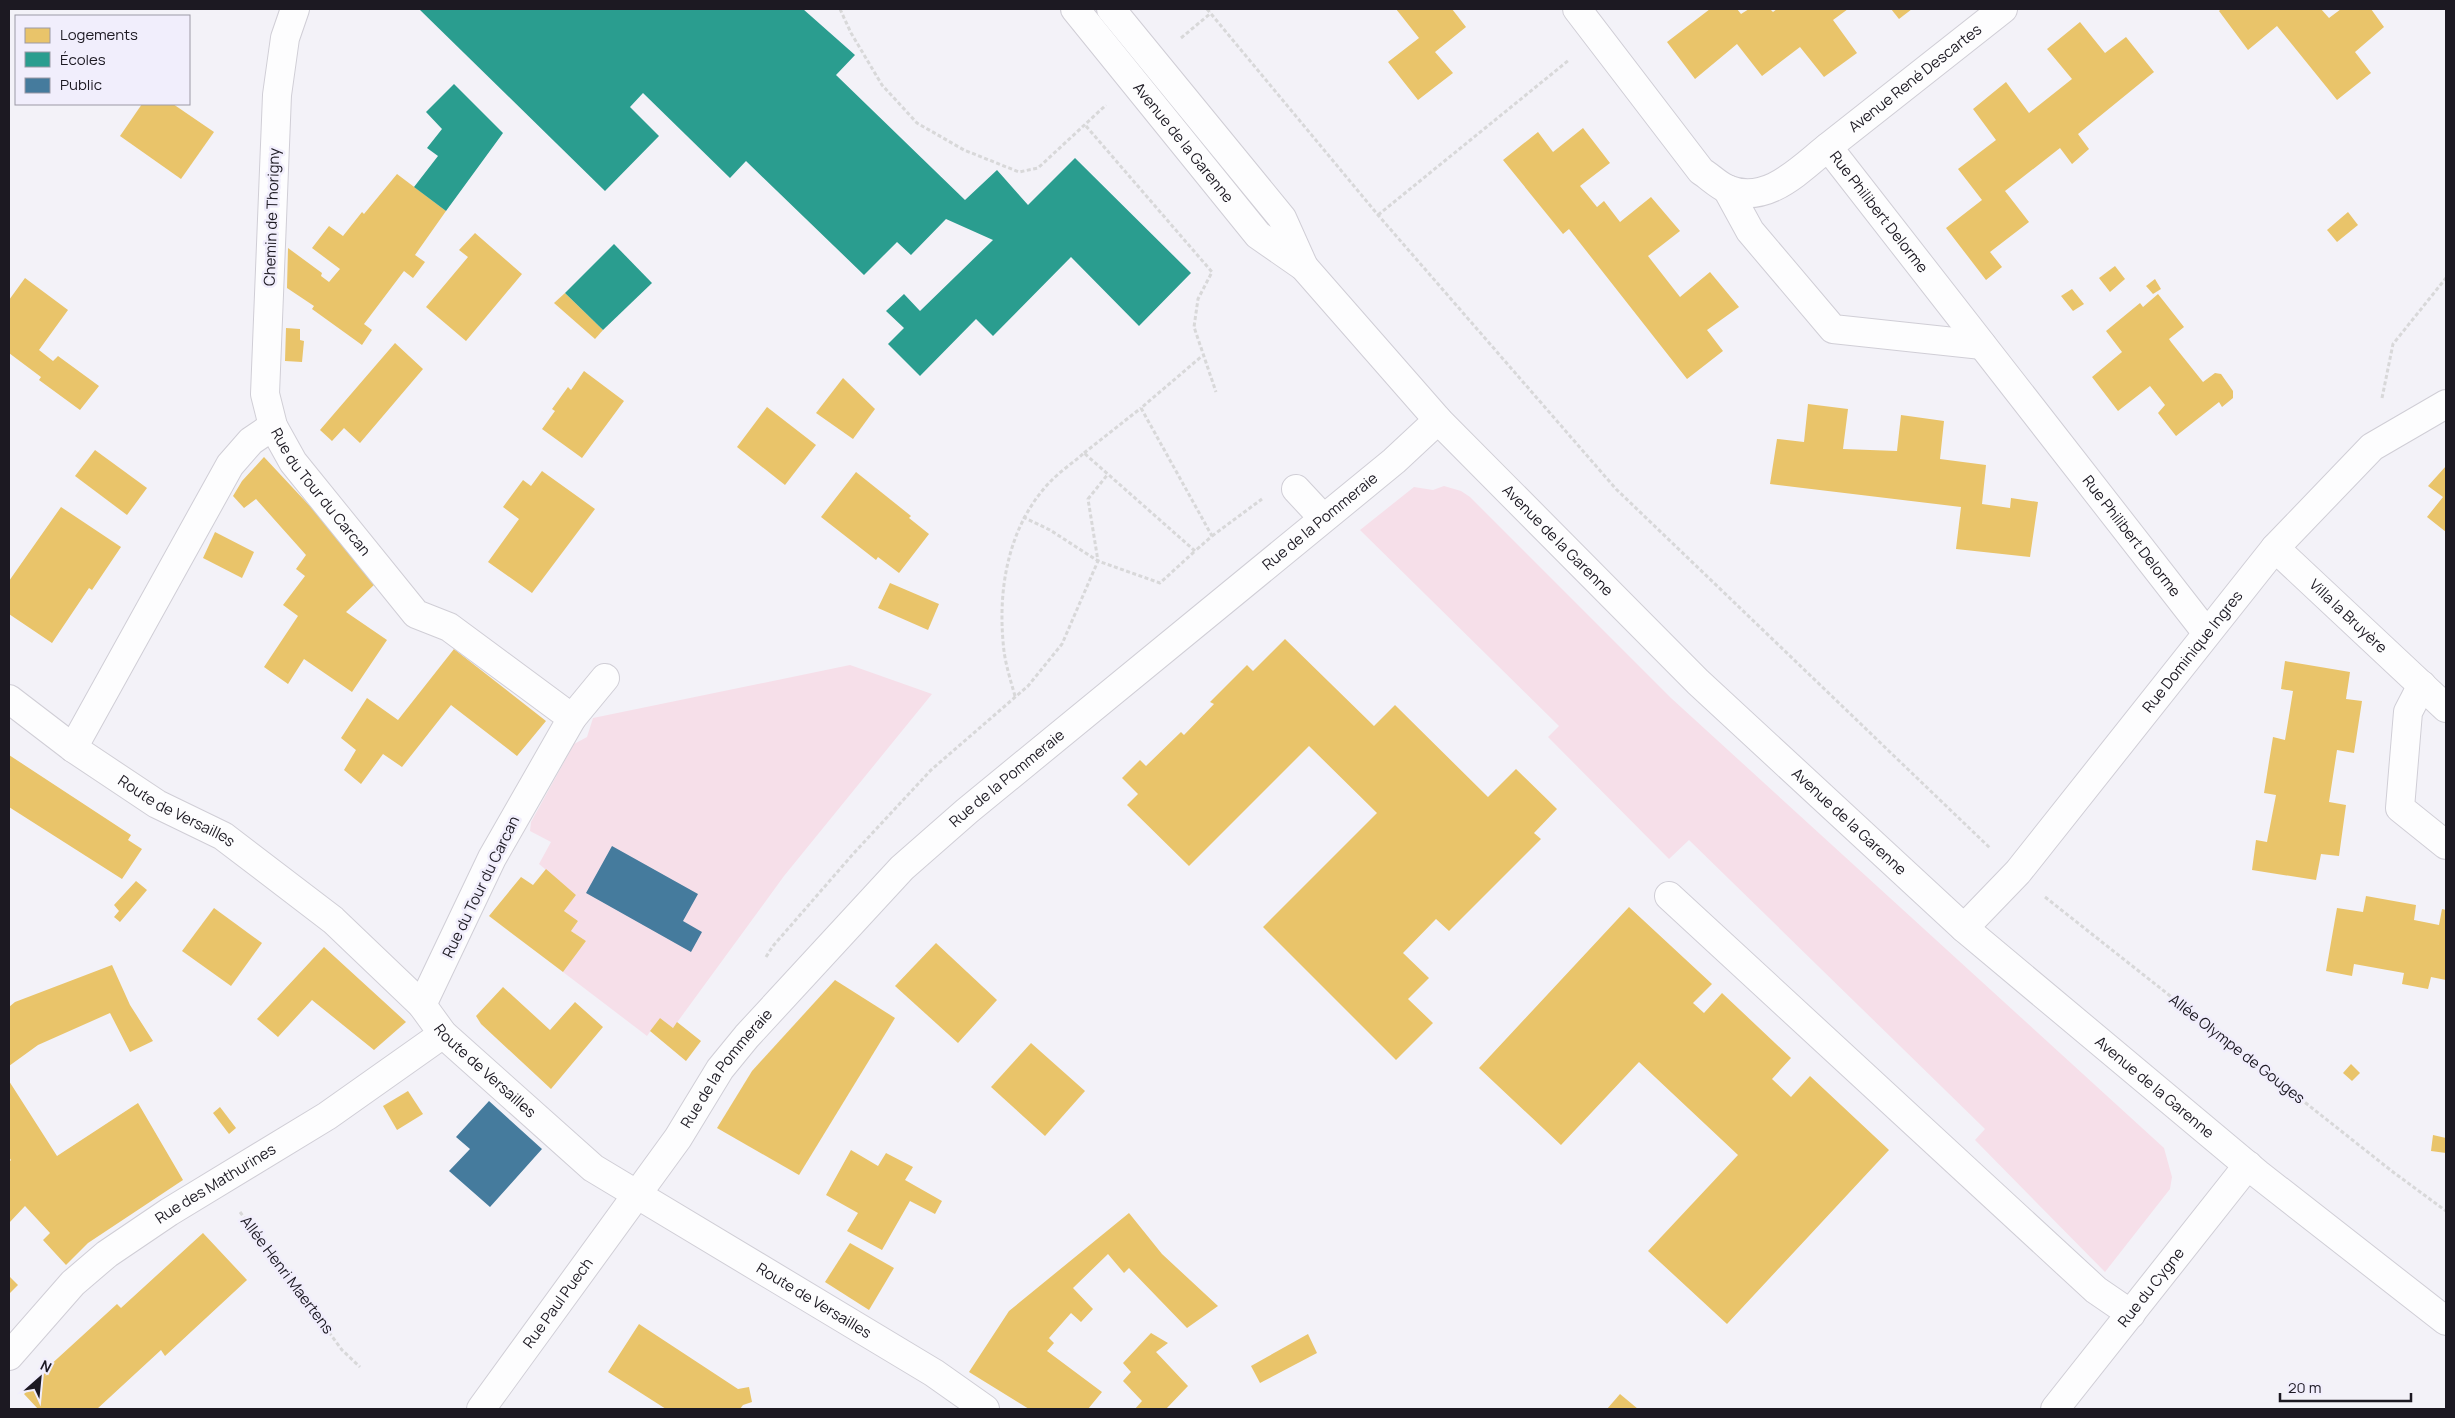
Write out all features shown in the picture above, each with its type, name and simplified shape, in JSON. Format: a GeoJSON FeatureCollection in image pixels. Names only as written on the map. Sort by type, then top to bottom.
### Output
{"type":"FeatureCollection","features":[{"type":"Feature","properties":{"kind":"street","name":"Chemin de Thorigny"},"geometry":{"type":"LineString","coordinates":[[273,426],[265,394],[277,95],[285,38],[295,9]]}},
{"type":"Feature","properties":{"kind":"street","name":"Avenue de la Garenne"},"geometry":{"type":"LineString","coordinates":[[1075,9],[1258,235],[1304,266],[1438,420],[1698,682],[1964,928],[2248,1165],[2446,1321]]}},
{"type":"Feature","properties":{"kind":"street","name":"Avenue de la Garenne"},"geometry":{"type":"LineString","coordinates":[[1111,9],[1282,218],[1304,266]]}},
{"type":"Feature","properties":{"kind":"street","name":"Rue Philibert Delorme"},"geometry":{"type":"LineString","coordinates":[[1577,9],[1701,171],[1727,189],[1752,194],[1776,188],[1828,147],[2206,632]]}},
{"type":"Feature","properties":{"kind":"street","name":"Avenue René Descartes"},"geometry":{"type":"LineString","coordinates":[[1828,147],[2002,9]]}},
{"type":"Feature","properties":{"kind":"street","name":"Rue Philibert Delorme"},"geometry":{"type":"LineString","coordinates":[[1727,189],[1750,231],[1833,330],[1982,345]]}},
{"type":"Feature","properties":{"kind":"street","name":"Rue Dominique Ingres"},"geometry":{"type":"LineString","coordinates":[[1964,928],[2018,872],[2206,632],[2275,548],[2372,447],[2446,404]]}},
{"type":"Feature","properties":{"kind":"street","name":"Rue de la Pommeraie"},"geometry":{"type":"LineString","coordinates":[[636,1196],[678,1138],[720,1069],[902,868],[967,811],[1394,461],[1438,420]]}},
{"type":"Feature","properties":{"kind":"street","name":"Rue du Tour du Carcan"},"geometry":{"type":"LineString","coordinates":[[72,748],[230,465],[251,441],[273,426],[293,462],[416,614],[449,628],[572,718]]}},
{"type":"Feature","properties":{"kind":"street"},"geometry":{"type":"LineString","coordinates":[[1296,489],[1323,518]]}},
{"type":"Feature","properties":{"kind":"street","name":"Villa la Bruyère"},"geometry":{"type":"LineString","coordinates":[[2275,548],[2446,708]]}},
{"type":"Feature","properties":{"kind":"street","name":"Rue du Tour du Carcan"},"geometry":{"type":"LineString","coordinates":[[422,1006],[492,858],[572,718],[605,678]]}},
{"type":"Feature","properties":{"kind":"street"},"geometry":{"type":"LineString","coordinates":[[2422,685],[2408,712],[2400,808],[2446,845]]}},
{"type":"Feature","properties":{"kind":"street","name":"Route de Versailles"},"geometry":{"type":"LineString","coordinates":[[9,699],[72,748],[157,804],[223,836],[333,920],[422,1006],[443,1034],[593,1168],[636,1196],[934,1373],[985,1409]]}},
{"type":"Feature","properties":{"kind":"street"},"geometry":{"type":"LineString","coordinates":[[1670,896],[2096,1290],[2131,1314]]}},
{"type":"Feature","properties":{"kind":"street","name":"Rue des Mathurines"},"geometry":{"type":"LineString","coordinates":[[9,1356],[73,1283],[107,1254],[214,1184],[327,1116],[443,1034]]}},
{"type":"Feature","properties":{"kind":"street","name":"Rue du Cygne"},"geometry":{"type":"LineString","coordinates":[[2055,1409],[2248,1165]]}},
{"type":"Feature","properties":{"kind":"street","name":"Rue Paul Puech"},"geometry":{"type":"LineString","coordinates":[[482,1409],[523,1348],[636,1196]]}},
{"type":"Feature","properties":{"kind":"path"},"geometry":{"type":"LineString","coordinates":[[840,9],[851,33],[882,84],[917,123],[964,150],[1020,172],[1038,168],[1086,126],[1111,100]]}},
{"type":"Feature","properties":{"kind":"path"},"geometry":{"type":"LineString","coordinates":[[1207,9],[1378,215],[1616,488],[1995,852]]}},
{"type":"Feature","properties":{"kind":"path"},"geometry":{"type":"LineString","coordinates":[[1176,43],[1211,13]]}},
{"type":"Feature","properties":{"kind":"path"},"geometry":{"type":"LineString","coordinates":[[1378,215],[1599,36]]}},
{"type":"Feature","properties":{"kind":"path"},"geometry":{"type":"LineString","coordinates":[[1086,126],[1212,272],[1198,299],[1194,327],[1202,356],[1216,392]]}},
{"type":"Feature","properties":{"kind":"path"},"geometry":{"type":"LineString","coordinates":[[2372,447],[2393,344],[2446,278]]}},
{"type":"Feature","properties":{"kind":"path"},"geometry":{"type":"LineString","coordinates":[[1015,696],[1004,652],[1001,604],[1008,559],[1023,517],[1049,482],[1202,356]]}},
{"type":"Feature","properties":{"kind":"path"},"geometry":{"type":"LineString","coordinates":[[1141,408],[1212,536]]}},
{"type":"Feature","properties":{"kind":"path"},"geometry":{"type":"LineString","coordinates":[[1084,453],[1196,551]]}},
{"type":"Feature","properties":{"kind":"path"},"geometry":{"type":"LineString","coordinates":[[1028,686],[1062,644],[1098,560],[1088,499],[1108,474]]}},
{"type":"Feature","properties":{"kind":"path"},"geometry":{"type":"LineString","coordinates":[[1023,517],[1050,530],[1098,560],[1160,583],[1212,536],[1267,495]]}},
{"type":"Feature","properties":{"kind":"path","name":"Allée Olympe de Gouges"},"geometry":{"type":"LineString","coordinates":[[2043,895],[2393,1172],[2446,1211]]}},
{"type":"Feature","properties":{"kind":"path","name":"Allée Henri Maertens"},"geometry":{"type":"LineString","coordinates":[[214,1184],[232,1201],[342,1350],[360,1366]]}},
{"type":"Feature","properties":{"kind":"shaded area"},"geometry":{"type":"Polygon","coordinates":[[[1444,486],[1461,491],[1470,497],[1671,698],[2164,1148],[2172,1177],[2170,1189],[2105,1272],[1975,1140],[1985,1129],[1689,840],[1669,859],[1548,737],[1559,726],[1360,530],[1414,487],[1433,490],[1444,486]]]}},
{"type":"Feature","properties":{"kind":"shaded area"},"geometry":{"type":"Polygon","coordinates":[[[850,665],[932,694],[784,876],[673,1028],[660,1018],[647,1036],[563,972],[586,941],[571,931],[578,921],[564,911],[576,895],[539,864],[551,842],[530,831],[531,822],[574,744],[587,737],[593,718],[850,665]]]}},
{"type":"Feature","properties":{"kind":"building: Logements"},"geometry":{"type":"Polygon","coordinates":[[[1396,9],[1452,9],[1466,27],[1435,52],[1453,73],[1418,100],[1388,62],[1419,38],[1396,9]]]}},
{"type":"Feature","properties":{"kind":"building: Logements"},"geometry":{"type":"Polygon","coordinates":[[[1710,9],[1737,9],[1741,14],[1749,9],[1770,9],[1773,12],[1777,9],[1848,9],[1833,20],[1857,53],[1824,77],[1800,47],[1762,76],[1737,44],[1695,79],[1667,42],[1710,9]]]}},
{"type":"Feature","properties":{"kind":"building: Logements"},"geometry":{"type":"Polygon","coordinates":[[[1891,9],[1912,9],[1899,19],[1891,9]]]}},
{"type":"Feature","properties":{"kind":"building: Logements"},"geometry":{"type":"Polygon","coordinates":[[[2221,9],[2321,9],[2329,18],[2341,9],[2371,9],[2384,27],[2355,52],[2371,73],[2337,100],[2277,26],[2248,50],[2219,11],[2221,9]]]}},
{"type":"Feature","properties":{"kind":"building: Logements"},"geometry":{"type":"Polygon","coordinates":[[[2080,22],[2105,53],[2126,37],[2154,72],[2078,134],[2089,149],[2072,164],[2060,148],[2005,191],[2029,222],[1990,252],[2002,267],[1986,280],[1946,228],[1982,200],[1958,169],[1996,140],[1973,109],[2006,82],[2029,113],[2072,79],[2047,49],[2080,22]]]}},
{"type":"Feature","properties":{"kind":"building: Logements"},"geometry":{"type":"Polygon","coordinates":[[[141,105],[174,105],[214,132],[181,179],[120,136],[141,105]]]}},
{"type":"Feature","properties":{"kind":"building: Logements"},"geometry":{"type":"Polygon","coordinates":[[[1583,128],[1610,163],[1580,186],[1597,207],[1604,201],[1620,222],[1651,197],[1680,231],[1648,256],[1680,297],[1710,272],[1739,307],[1707,330],[1723,351],[1687,379],[1569,229],[1563,234],[1503,160],[1538,132],[1553,152],[1583,128]]]}},
{"type":"Feature","properties":{"kind":"building: Logements"},"geometry":{"type":"Polygon","coordinates":[[[397,174],[446,211],[415,255],[425,262],[413,278],[404,271],[364,324],[372,330],[362,345],[312,309],[314,306],[287,288],[288,248],[322,273],[321,276],[329,282],[340,269],[312,248],[329,226],[343,236],[397,174]]]}},
{"type":"Feature","properties":{"kind":"building: Logements"},"geometry":{"type":"Polygon","coordinates":[[[2348,212],[2358,225],[2337,242],[2327,230],[2348,212]]]}},
{"type":"Feature","properties":{"kind":"building: Logements"},"geometry":{"type":"Polygon","coordinates":[[[475,233],[522,274],[466,341],[426,307],[468,257],[459,250],[475,233]]]}},
{"type":"Feature","properties":{"kind":"building: Logements"},"geometry":{"type":"Polygon","coordinates":[[[2115,266],[2125,279],[2110,292],[2099,278],[2115,266]]]}},
{"type":"Feature","properties":{"kind":"building: Logements"},"geometry":{"type":"Polygon","coordinates":[[[25,278],[68,310],[39,350],[53,361],[58,356],[99,386],[80,410],[39,380],[41,377],[9,353],[9,300],[25,278]]]}},
{"type":"Feature","properties":{"kind":"building: Logements"},"geometry":{"type":"Polygon","coordinates":[[[2155,279],[2161,289],[2153,294],[2146,286],[2155,279]]]}},
{"type":"Feature","properties":{"kind":"building: Logements"},"geometry":{"type":"Polygon","coordinates":[[[2072,289],[2084,304],[2073,311],[2061,296],[2072,289]]]}},
{"type":"Feature","properties":{"kind":"building: Logements"},"geometry":{"type":"Polygon","coordinates":[[[565,293],[603,330],[595,339],[554,303],[565,293]]]}},
{"type":"Feature","properties":{"kind":"building: Logements"},"geometry":{"type":"Polygon","coordinates":[[[2158,294],[2184,327],[2169,339],[2171,342],[2203,382],[2215,373],[2221,374],[2233,391],[2233,398],[2222,407],[2219,402],[2176,436],[2158,413],[2165,405],[2150,386],[2118,411],[2092,377],[2122,352],[2106,331],[2140,303],[2143,307],[2158,294]]]}},
{"type":"Feature","properties":{"kind":"building: Logements"},"geometry":{"type":"Polygon","coordinates":[[[286,328],[300,329],[300,340],[304,341],[302,362],[285,361],[286,328]]]}},
{"type":"Feature","properties":{"kind":"building: Logements"},"geometry":{"type":"Polygon","coordinates":[[[395,343],[423,369],[360,443],[344,428],[332,441],[320,430],[395,343]]]}},
{"type":"Feature","properties":{"kind":"building: Logements"},"geometry":{"type":"Polygon","coordinates":[[[584,371],[624,401],[582,458],[542,429],[555,411],[552,409],[568,387],[571,390],[584,371]]]}},
{"type":"Feature","properties":{"kind":"building: Logements"},"geometry":{"type":"Polygon","coordinates":[[[843,378],[875,409],[853,439],[816,413],[843,378]]]}},
{"type":"Feature","properties":{"kind":"building: Logements"},"geometry":{"type":"Polygon","coordinates":[[[1808,404],[1848,409],[1843,449],[1897,451],[1901,415],[1944,421],[1940,459],[1986,465],[1982,504],[2010,508],[2011,498],[2038,502],[2030,557],[1956,549],[1961,507],[1770,484],[1777,439],[1804,442],[1808,404]]]}},
{"type":"Feature","properties":{"kind":"building: Logements"},"geometry":{"type":"Polygon","coordinates":[[[767,407],[816,445],[785,485],[737,447],[767,407]]]}},
{"type":"Feature","properties":{"kind":"building: Logements"},"geometry":{"type":"Polygon","coordinates":[[[95,450],[147,488],[127,515],[75,476],[95,450]]]}},
{"type":"Feature","properties":{"kind":"building: Logements"},"geometry":{"type":"Polygon","coordinates":[[[264,457],[335,533],[375,584],[346,612],[387,640],[352,692],[304,659],[288,684],[264,667],[298,616],[283,605],[305,576],[296,569],[306,555],[256,499],[244,508],[233,496],[242,481],[264,457]]]}},
{"type":"Feature","properties":{"kind":"building: Logements"},"geometry":{"type":"Polygon","coordinates":[[[2446,466],[2446,532],[2427,517],[2443,497],[2428,486],[2446,466]]]}},
{"type":"Feature","properties":{"kind":"building: Logements"},"geometry":{"type":"Polygon","coordinates":[[[542,471],[595,509],[532,593],[488,562],[519,519],[503,507],[523,480],[531,486],[542,471]]]}},
{"type":"Feature","properties":{"kind":"building: Logements"},"geometry":{"type":"Polygon","coordinates":[[[856,472],[911,516],[909,518],[929,534],[899,573],[878,557],[876,560],[821,517],[856,472]]]}},
{"type":"Feature","properties":{"kind":"building: Logements"},"geometry":{"type":"Polygon","coordinates":[[[61,507],[121,547],[92,590],[89,588],[52,643],[9,614],[9,581],[61,507]]]}},
{"type":"Feature","properties":{"kind":"building: Logements"},"geometry":{"type":"Polygon","coordinates":[[[215,532],[254,552],[242,578],[203,558],[215,532]]]}},
{"type":"Feature","properties":{"kind":"building: Logements"},"geometry":{"type":"Polygon","coordinates":[[[890,583],[939,604],[928,630],[878,608],[890,583]]]}},
{"type":"Feature","properties":{"kind":"building: Logements"},"geometry":{"type":"Polygon","coordinates":[[[1285,639],[1374,726],[1395,705],[1488,797],[1516,769],[1557,809],[1534,833],[1541,839],[1449,931],[1436,919],[1403,953],[1429,978],[1408,999],[1433,1023],[1396,1060],[1263,927],[1377,813],[1309,746],[1189,866],[1127,805],[1138,794],[1122,778],[1140,760],[1146,766],[1181,732],[1184,735],[1214,704],[1210,702],[1247,665],[1253,671],[1285,639]]]}},
{"type":"Feature","properties":{"kind":"building: Logements"},"geometry":{"type":"Polygon","coordinates":[[[454,649],[546,721],[517,756],[451,705],[402,767],[383,754],[361,784],[344,770],[356,750],[341,738],[367,698],[398,720],[454,649]]]}},
{"type":"Feature","properties":{"kind":"building: Logements"},"geometry":{"type":"Polygon","coordinates":[[[2285,661],[2350,672],[2346,699],[2362,701],[2354,753],[2337,750],[2329,802],[2346,805],[2339,856],[2321,854],[2316,880],[2252,870],[2256,840],[2267,842],[2276,795],[2264,793],[2273,737],[2285,740],[2293,691],[2281,689],[2285,661]]]}},
{"type":"Feature","properties":{"kind":"building: Logements"},"geometry":{"type":"Polygon","coordinates":[[[9,755],[131,835],[128,840],[142,849],[122,879],[9,807],[9,755]]]}},
{"type":"Feature","properties":{"kind":"building: Logements"},"geometry":{"type":"Polygon","coordinates":[[[546,869],[576,895],[564,911],[578,921],[571,931],[586,941],[563,972],[489,916],[521,877],[533,885],[546,869]]]}},
{"type":"Feature","properties":{"kind":"building: Logements"},"geometry":{"type":"Polygon","coordinates":[[[136,881],[147,890],[120,922],[114,917],[119,911],[114,905],[136,881]]]}},
{"type":"Feature","properties":{"kind":"building: Logements"},"geometry":{"type":"Polygon","coordinates":[[[2366,896],[2416,905],[2414,920],[2439,925],[2442,909],[2446,910],[2446,980],[2431,977],[2428,989],[2402,984],[2404,973],[2354,964],[2352,976],[2326,971],[2337,908],[2363,912],[2366,896]]]}},
{"type":"Feature","properties":{"kind":"building: Logements"},"geometry":{"type":"Polygon","coordinates":[[[1629,907],[1712,984],[1693,1003],[1704,1013],[1722,993],[1791,1058],[1772,1079],[1791,1097],[1810,1076],[1889,1150],[1727,1324],[1648,1251],[1738,1155],[1639,1062],[1561,1145],[1479,1068],[1629,907]]]}},
{"type":"Feature","properties":{"kind":"building: Logements"},"geometry":{"type":"Polygon","coordinates":[[[214,908],[262,943],[231,986],[182,951],[214,908]]]}},
{"type":"Feature","properties":{"kind":"building: Logements"},"geometry":{"type":"Polygon","coordinates":[[[936,943],[997,1000],[958,1043],[895,986],[936,943]]]}},
{"type":"Feature","properties":{"kind":"building: Logements"},"geometry":{"type":"Polygon","coordinates":[[[324,947],[406,1022],[374,1050],[312,1000],[278,1037],[257,1019],[324,947]]]}},
{"type":"Feature","properties":{"kind":"building: Logements"},"geometry":{"type":"Polygon","coordinates":[[[112,965],[130,1005],[153,1041],[130,1052],[110,1013],[38,1045],[9,1066],[9,1007],[15,1002],[112,965]]]}},
{"type":"Feature","properties":{"kind":"building: Logements"},"geometry":{"type":"Polygon","coordinates":[[[835,980],[895,1018],[799,1175],[717,1128],[752,1071],[835,980]]]}},
{"type":"Feature","properties":{"kind":"building: Logements"},"geometry":{"type":"Polygon","coordinates":[[[503,987],[550,1030],[575,1002],[603,1027],[551,1089],[481,1024],[476,1016],[503,987]]]}},
{"type":"Feature","properties":{"kind":"building: Logements"},"geometry":{"type":"Polygon","coordinates":[[[660,1018],[673,1028],[677,1022],[701,1041],[686,1061],[650,1031],[660,1018]]]}},
{"type":"Feature","properties":{"kind":"building: Logements"},"geometry":{"type":"Polygon","coordinates":[[[1031,1043],[1085,1091],[1045,1136],[991,1087],[1031,1043]]]}},
{"type":"Feature","properties":{"kind":"building: Logements"},"geometry":{"type":"Polygon","coordinates":[[[2351,1064],[2360,1073],[2352,1081],[2343,1073],[2351,1064]]]}},
{"type":"Feature","properties":{"kind":"building: Logements"},"geometry":{"type":"Polygon","coordinates":[[[9,1081],[57,1156],[138,1103],[183,1180],[88,1243],[66,1265],[43,1240],[50,1233],[25,1206],[9,1223],[9,1162],[11,1160],[9,1157],[9,1081]]]}},
{"type":"Feature","properties":{"kind":"building: Logements"},"geometry":{"type":"Polygon","coordinates":[[[408,1091],[423,1114],[397,1130],[383,1106],[408,1091]]]}},
{"type":"Feature","properties":{"kind":"building: Logements"},"geometry":{"type":"Polygon","coordinates":[[[220,1107],[236,1128],[229,1134],[213,1113],[220,1107]]]}},
{"type":"Feature","properties":{"kind":"building: Logements"},"geometry":{"type":"Polygon","coordinates":[[[2433,1135],[2446,1138],[2446,1153],[2431,1151],[2433,1135]]]}},
{"type":"Feature","properties":{"kind":"building: Logements"},"geometry":{"type":"Polygon","coordinates":[[[851,1150],[878,1166],[886,1153],[913,1167],[905,1180],[942,1201],[935,1214],[910,1201],[882,1250],[847,1231],[858,1213],[826,1195],[851,1150]]]}},
{"type":"Feature","properties":{"kind":"building: Logements"},"geometry":{"type":"Polygon","coordinates":[[[1129,1213],[1162,1254],[1218,1306],[1187,1328],[1129,1268],[1124,1273],[1108,1254],[1073,1288],[1093,1309],[1081,1322],[1071,1313],[1049,1338],[1054,1343],[1047,1351],[1102,1392],[1088,1409],[1029,1409],[969,1372],[1009,1311],[1129,1213]]]}},
{"type":"Feature","properties":{"kind":"building: Logements"},"geometry":{"type":"Polygon","coordinates":[[[203,1233],[247,1280],[165,1356],[161,1350],[97,1409],[38,1409],[24,1394],[38,1381],[35,1379],[117,1304],[121,1308],[203,1233]]]}},
{"type":"Feature","properties":{"kind":"building: Logements"},"geometry":{"type":"Polygon","coordinates":[[[850,1243],[894,1268],[869,1310],[825,1282],[850,1243]]]}},
{"type":"Feature","properties":{"kind":"building: Logements"},"geometry":{"type":"Polygon","coordinates":[[[9,1276],[18,1285],[9,1294],[9,1276]]]}},
{"type":"Feature","properties":{"kind":"building: Logements"},"geometry":{"type":"Polygon","coordinates":[[[639,1324],[738,1389],[749,1387],[752,1402],[743,1405],[740,1409],[666,1409],[608,1372],[639,1324]]]}},
{"type":"Feature","properties":{"kind":"building: Logements"},"geometry":{"type":"Polygon","coordinates":[[[1151,1333],[1168,1343],[1156,1352],[1188,1386],[1166,1409],[1135,1409],[1142,1401],[1123,1381],[1131,1372],[1123,1363],[1151,1333]]]}},
{"type":"Feature","properties":{"kind":"building: Logements"},"geometry":{"type":"Polygon","coordinates":[[[1308,1334],[1317,1353],[1260,1383],[1251,1366],[1308,1334]]]}},
{"type":"Feature","properties":{"kind":"building: Logements"},"geometry":{"type":"Polygon","coordinates":[[[1620,1394],[1638,1409],[1607,1409],[1620,1394]]]}},
{"type":"Feature","properties":{"kind":"building: Écoles"},"geometry":{"type":"Polygon","coordinates":[[[419,9],[803,9],[855,55],[836,75],[965,200],[997,170],[1028,205],[1075,158],[1191,273],[1139,326],[1071,257],[993,336],[976,319],[920,376],[888,344],[904,328],[886,311],[904,294],[920,311],[993,240],[946,219],[911,255],[897,242],[864,275],[746,161],[730,178],[643,93],[630,107],[659,136],[605,191],[419,9]]]}},
{"type":"Feature","properties":{"kind":"building: Écoles"},"geometry":{"type":"Polygon","coordinates":[[[454,84],[503,133],[446,211],[414,187],[438,156],[427,148],[442,129],[426,112],[454,84]]]}},
{"type":"Feature","properties":{"kind":"building: Écoles"},"geometry":{"type":"Polygon","coordinates":[[[614,244],[652,283],[603,330],[565,293],[614,244]]]}},
{"type":"Feature","properties":{"kind":"building: Public"},"geometry":{"type":"Polygon","coordinates":[[[612,846],[698,894],[683,921],[702,932],[691,952],[586,893],[612,846]]]}},
{"type":"Feature","properties":{"kind":"building: Public"},"geometry":{"type":"Polygon","coordinates":[[[489,1101],[542,1149],[490,1207],[449,1171],[470,1149],[456,1137],[489,1101]]]}}]}
